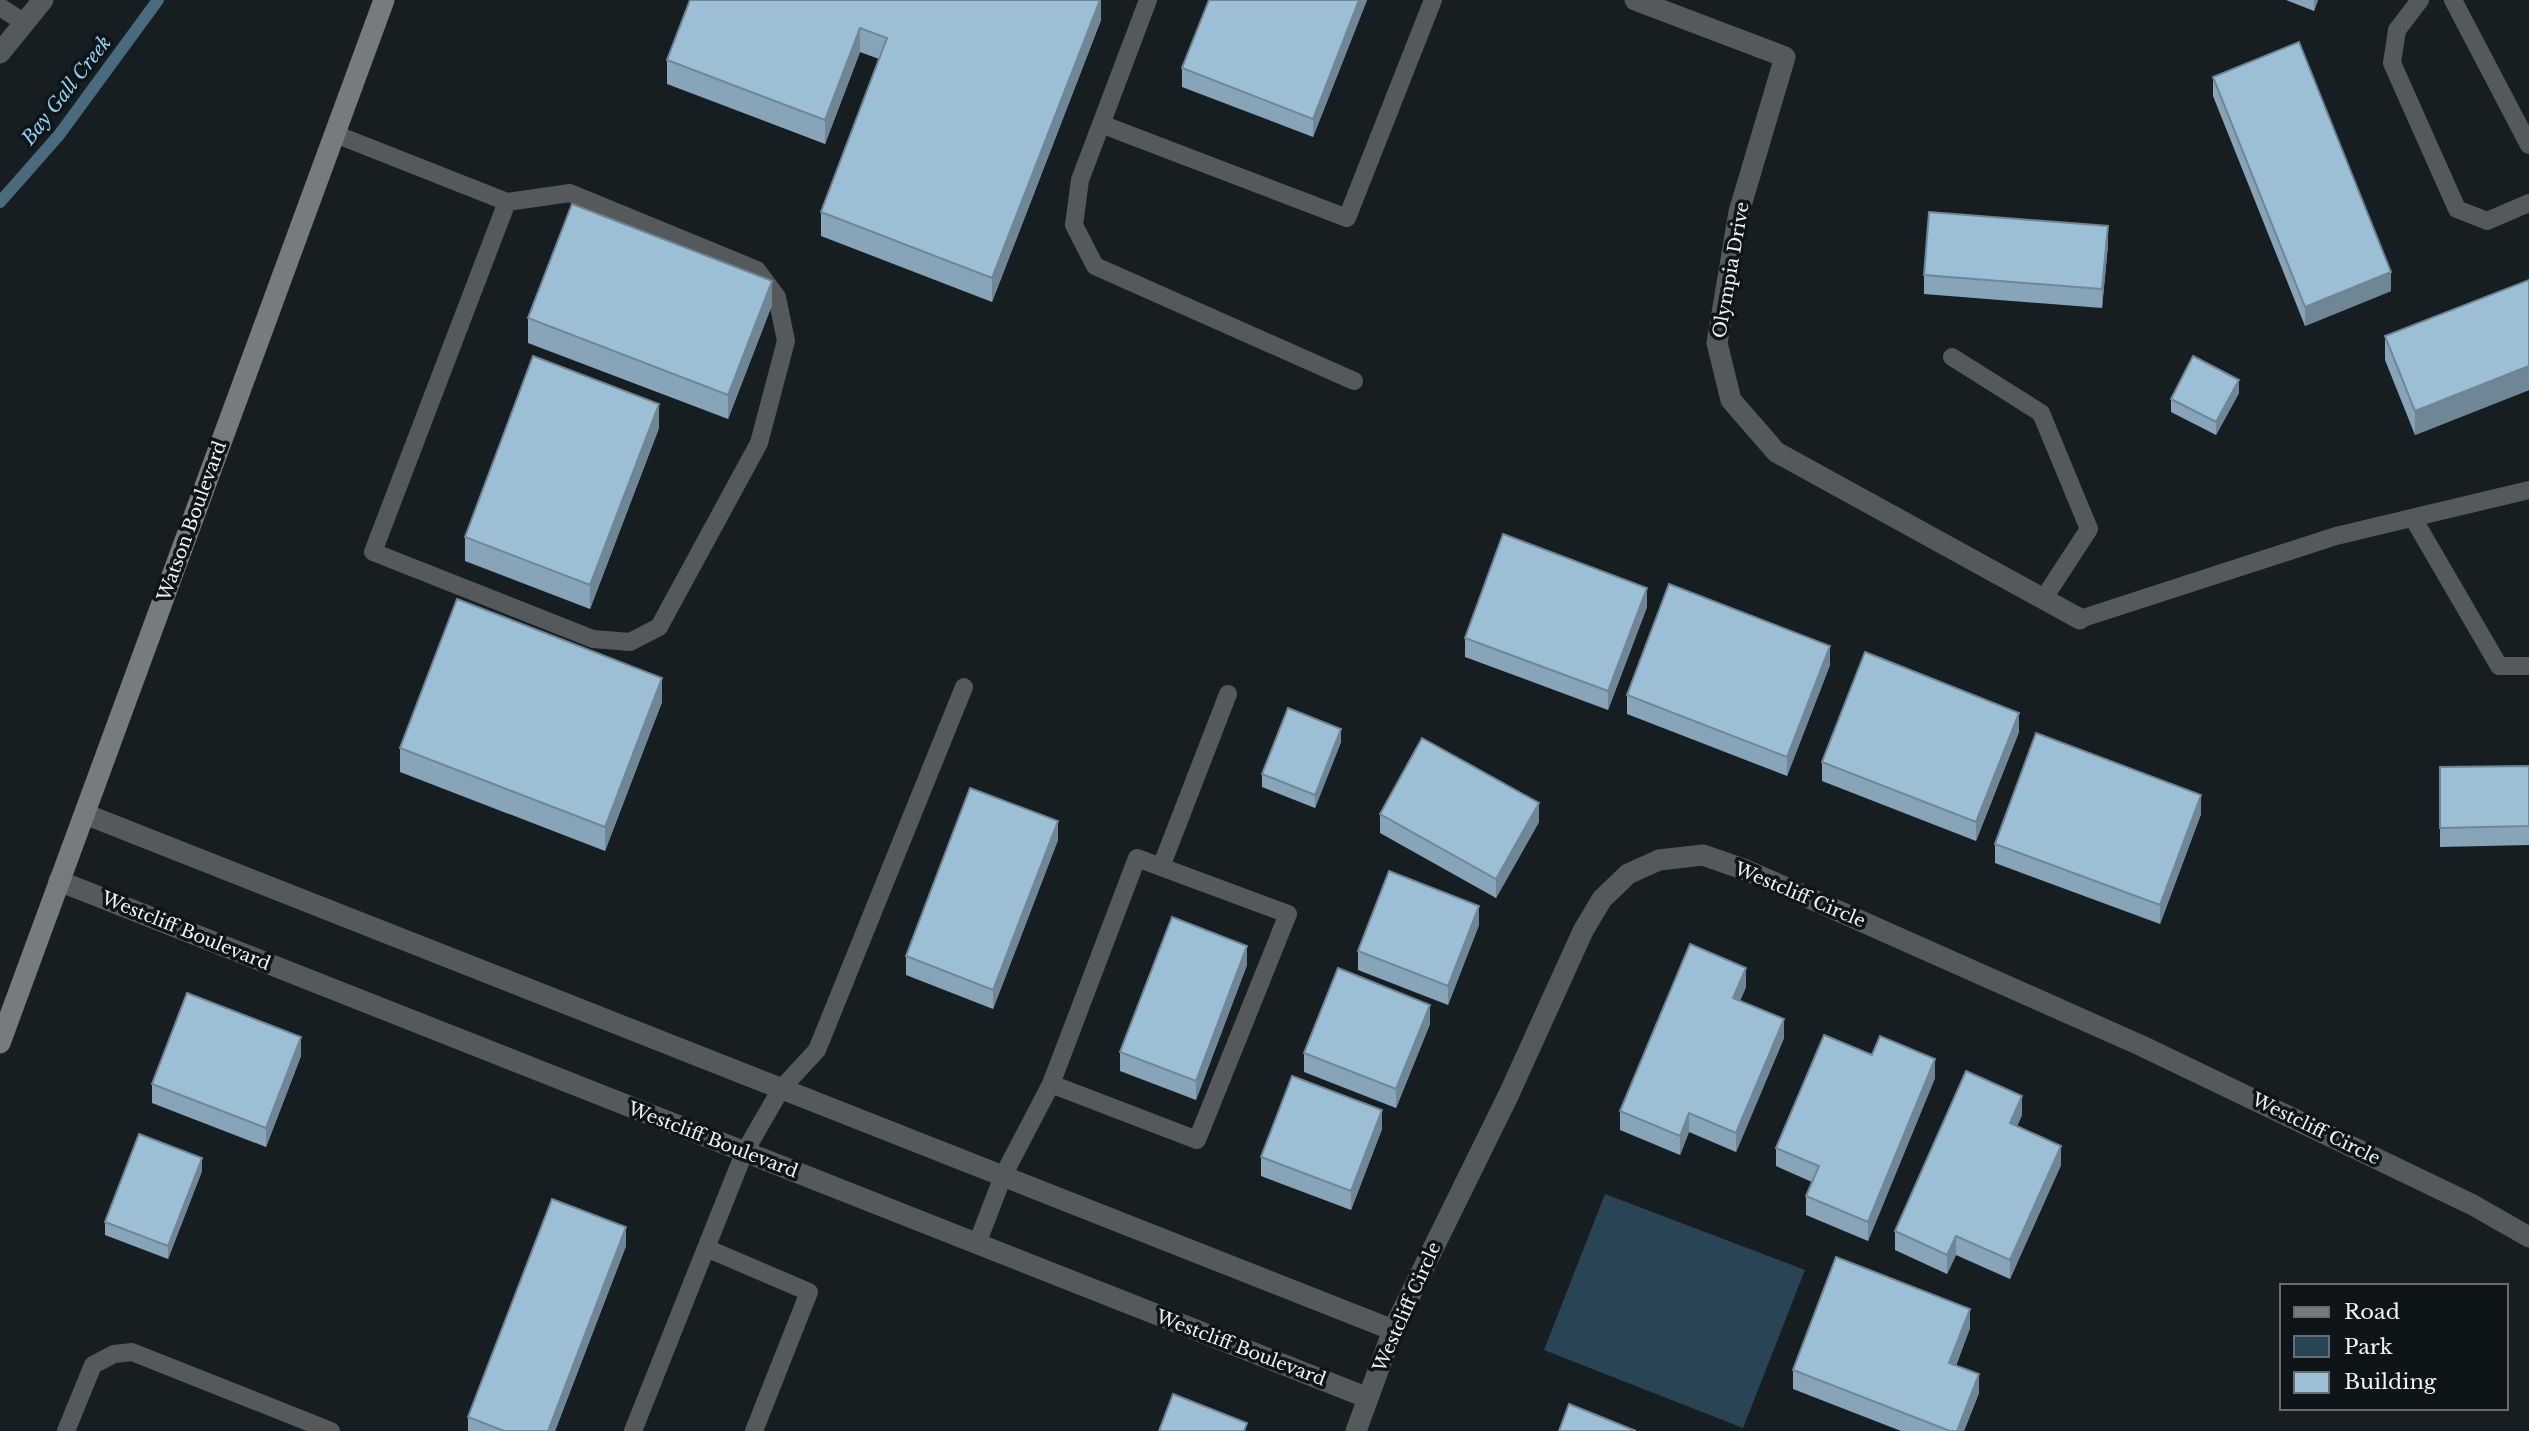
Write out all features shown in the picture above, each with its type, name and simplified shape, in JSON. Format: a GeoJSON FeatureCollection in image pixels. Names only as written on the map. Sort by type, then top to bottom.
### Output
{"type":"FeatureCollection","features":[{"type":"Feature","properties":{"kind":"main road","name":"Watson Boulevard"},"geometry":{"type":"LineString","coordinates":[[0,1042],[384,0]]}},
{"type":"Feature","properties":{"kind":"street"},"geometry":{"type":"LineString","coordinates":[[0,53],[43,0]]}},
{"type":"Feature","properties":{"kind":"street","name":"Olympia Drive"},"geometry":{"type":"LineString","coordinates":[[1635,0],[1785,57],[1738,212],[1717,343],[1731,400],[1776,452],[2080,619]]}},
{"type":"Feature","properties":{"kind":"street"},"geometry":{"type":"LineString","coordinates":[[85,814],[1393,1330]]}},
{"type":"Feature","properties":{"kind":"street","name":"Westcliff Circle"},"geometry":{"type":"LineString","coordinates":[[1356,1431],[1393,1330],[1509,1094],[1583,931],[1602,899],[1628,874],[1659,860],[1703,855],[1745,870],[2142,1046],[2473,1205],[2529,1237]]}},
{"type":"Feature","properties":{"kind":"street","name":"Westcliff Boulevard"},"geometry":{"type":"LineString","coordinates":[[59,881],[1368,1398]]}},
{"type":"Feature","properties":{"kind":"lane"},"geometry":{"type":"LineString","coordinates":[[1148,0],[1080,180],[1074,225],[1095,266],[1354,381]]}},
{"type":"Feature","properties":{"kind":"lane"},"geometry":{"type":"LineString","coordinates":[[1101,124],[1347,218],[1433,0]]}},
{"type":"Feature","properties":{"kind":"lane"},"geometry":{"type":"LineString","coordinates":[[2420,0],[2397,30],[2392,63],[2457,209],[2487,221],[2529,203]]}},
{"type":"Feature","properties":{"kind":"lane"},"geometry":{"type":"LineString","coordinates":[[2453,0],[2529,145]]}},
{"type":"Feature","properties":{"kind":"lane"},"geometry":{"type":"LineString","coordinates":[[0,7],[25,23]]}},
{"type":"Feature","properties":{"kind":"lane"},"geometry":{"type":"LineString","coordinates":[[335,134],[507,202],[570,192],[757,270],[777,297],[786,341],[760,443],[659,627],[630,642],[593,639],[373,552],[507,202]]}},
{"type":"Feature","properties":{"kind":"lane"},"geometry":{"type":"LineString","coordinates":[[1952,357],[2041,413],[2089,529],[2044,598]]}},
{"type":"Feature","properties":{"kind":"lane"},"geometry":{"type":"LineString","coordinates":[[2080,619],[2336,536],[2529,490]]}},
{"type":"Feature","properties":{"kind":"lane"},"geometry":{"type":"LineString","coordinates":[[2413,518],[2499,666],[2529,666]]}},
{"type":"Feature","properties":{"kind":"lane"},"geometry":{"type":"LineString","coordinates":[[633,1431],[744,1153],[780,1089],[817,1050],[964,687]]}},
{"type":"Feature","properties":{"kind":"lane"},"geometry":{"type":"LineString","coordinates":[[1161,867],[1228,694]]}},
{"type":"Feature","properties":{"kind":"lane"},"geometry":{"type":"LineString","coordinates":[[977,1244],[1003,1176],[1051,1084],[1137,858],[1288,914],[1197,1140],[1051,1084]]}},
{"type":"Feature","properties":{"kind":"lane"},"geometry":{"type":"LineString","coordinates":[[706,1248],[809,1292],[754,1431]]}},
{"type":"Feature","properties":{"kind":"lane"},"geometry":{"type":"LineString","coordinates":[[66,1431],[93,1365],[114,1354],[132,1352],[331,1431]]}},
{"type":"Feature","properties":{"kind":"green space"},"geometry":{"type":"Polygon","coordinates":[[[1605,1194],[1805,1270],[1743,1428],[1544,1350],[1605,1194]]]}},
{"type":"Feature","properties":{"kind":"building"},"geometry":{"type":"Polygon","coordinates":[[[690,0],[1100,0],[992,278],[821,212],[887,38],[860,28],[825,120],[667,60],[690,0]]]}},
{"type":"Feature","properties":{"kind":"building"},"geometry":{"type":"Polygon","coordinates":[[[1209,0],[1359,0],[1313,119],[1182,68],[1209,0]]]}},
{"type":"Feature","properties":{"kind":"building"},"geometry":{"type":"Polygon","coordinates":[[[2299,42],[2391,272],[2305,307],[2213,77],[2299,42]]]}},
{"type":"Feature","properties":{"kind":"building"},"geometry":{"type":"Polygon","coordinates":[[[572,204],[772,281],[728,395],[528,318],[572,204]]]}},
{"type":"Feature","properties":{"kind":"building"},"geometry":{"type":"Polygon","coordinates":[[[1929,212],[2108,226],[2102,289],[1924,275],[1929,212]]]}},
{"type":"Feature","properties":{"kind":"building"},"geometry":{"type":"Polygon","coordinates":[[[2529,280],[2529,366],[2415,411],[2385,336],[2529,280]]]}},
{"type":"Feature","properties":{"kind":"building"},"geometry":{"type":"Polygon","coordinates":[[[533,356],[659,404],[590,585],[465,537],[533,356]]]}},
{"type":"Feature","properties":{"kind":"building"},"geometry":{"type":"Polygon","coordinates":[[[2193,356],[2239,380],[2216,422],[2171,399],[2193,356]]]}},
{"type":"Feature","properties":{"kind":"building"},"geometry":{"type":"Polygon","coordinates":[[[1503,534],[1647,588],[1608,691],[1465,638],[1503,534]]]}},
{"type":"Feature","properties":{"kind":"building"},"geometry":{"type":"Polygon","coordinates":[[[1669,584],[1830,646],[1787,757],[1627,695],[1669,584]]]}},
{"type":"Feature","properties":{"kind":"building"},"geometry":{"type":"Polygon","coordinates":[[[457,599],[662,678],[605,827],[400,748],[457,599]]]}},
{"type":"Feature","properties":{"kind":"building"},"geometry":{"type":"Polygon","coordinates":[[[1865,652],[2019,713],[1976,822],[1822,762],[1865,652]]]}},
{"type":"Feature","properties":{"kind":"building"},"geometry":{"type":"Polygon","coordinates":[[[1288,708],[1341,729],[1315,795],[1262,774],[1288,708]]]}},
{"type":"Feature","properties":{"kind":"building"},"geometry":{"type":"Polygon","coordinates":[[[2036,733],[2201,795],[2160,905],[1995,844],[2036,733]]]}},
{"type":"Feature","properties":{"kind":"building"},"geometry":{"type":"Polygon","coordinates":[[[1422,738],[1539,803],[1496,879],[1380,814],[1422,738]]]}},
{"type":"Feature","properties":{"kind":"building"},"geometry":{"type":"Polygon","coordinates":[[[2529,766],[2529,826],[2440,828],[2440,767],[2529,766]]]}},
{"type":"Feature","properties":{"kind":"building"},"geometry":{"type":"Polygon","coordinates":[[[970,788],[1058,821],[993,990],[906,956],[970,788]]]}},
{"type":"Feature","properties":{"kind":"building"},"geometry":{"type":"Polygon","coordinates":[[[1389,871],[1479,906],[1448,986],[1358,951],[1389,871]]]}},
{"type":"Feature","properties":{"kind":"building"},"geometry":{"type":"Polygon","coordinates":[[[1172,917],[1247,946],[1196,1081],[1120,1052],[1172,917]]]}},
{"type":"Feature","properties":{"kind":"building"},"geometry":{"type":"Polygon","coordinates":[[[1690,944],[1746,968],[1733,998],[1784,1019],[1736,1133],[1689,1113],[1680,1136],[1620,1111],[1690,944]]]}},
{"type":"Feature","properties":{"kind":"building"},"geometry":{"type":"Polygon","coordinates":[[[1338,968],[1430,1005],[1396,1089],[1304,1053],[1338,968]]]}},
{"type":"Feature","properties":{"kind":"building"},"geometry":{"type":"Polygon","coordinates":[[[187,993],[301,1037],[266,1128],[152,1084],[187,993]]]}},
{"type":"Feature","properties":{"kind":"building"},"geometry":{"type":"Polygon","coordinates":[[[1824,1035],[1872,1055],[1880,1036],[1935,1059],[1868,1222],[1806,1196],[1819,1166],[1776,1148],[1824,1035]]]}},
{"type":"Feature","properties":{"kind":"building"},"geometry":{"type":"Polygon","coordinates":[[[1966,1071],[2022,1096],[2010,1123],[2061,1146],[2010,1260],[1956,1236],[1947,1255],[1895,1231],[1966,1071]]]}},
{"type":"Feature","properties":{"kind":"building"},"geometry":{"type":"Polygon","coordinates":[[[1292,1076],[1382,1110],[1351,1191],[1261,1157],[1292,1076]]]}},
{"type":"Feature","properties":{"kind":"building"},"geometry":{"type":"Polygon","coordinates":[[[139,1134],[202,1158],[168,1246],[105,1222],[139,1134]]]}},
{"type":"Feature","properties":{"kind":"building"},"geometry":{"type":"Polygon","coordinates":[[[552,1199],[626,1227],[548,1431],[504,1431],[468,1417],[552,1199]]]}},
{"type":"Feature","properties":{"kind":"building"},"geometry":{"type":"Polygon","coordinates":[[[1836,1257],[1970,1309],[1949,1363],[1979,1374],[1957,1431],[1950,1431],[1793,1370],[1836,1257]]]}},
{"type":"Feature","properties":{"kind":"building"},"geometry":{"type":"Polygon","coordinates":[[[1173,1394],[1247,1423],[1244,1431],[1159,1431],[1173,1394]]]}},
{"type":"Feature","properties":{"kind":"building"},"geometry":{"type":"Polygon","coordinates":[[[1569,1404],[1636,1431],[1559,1431],[1569,1404]]]}},
{"type":"Feature","properties":{"kind":"waterway","name":"Bay Gall Creek"},"geometry":{"type":"LineString","coordinates":[[0,202],[59,135],[158,0]]}}]}
